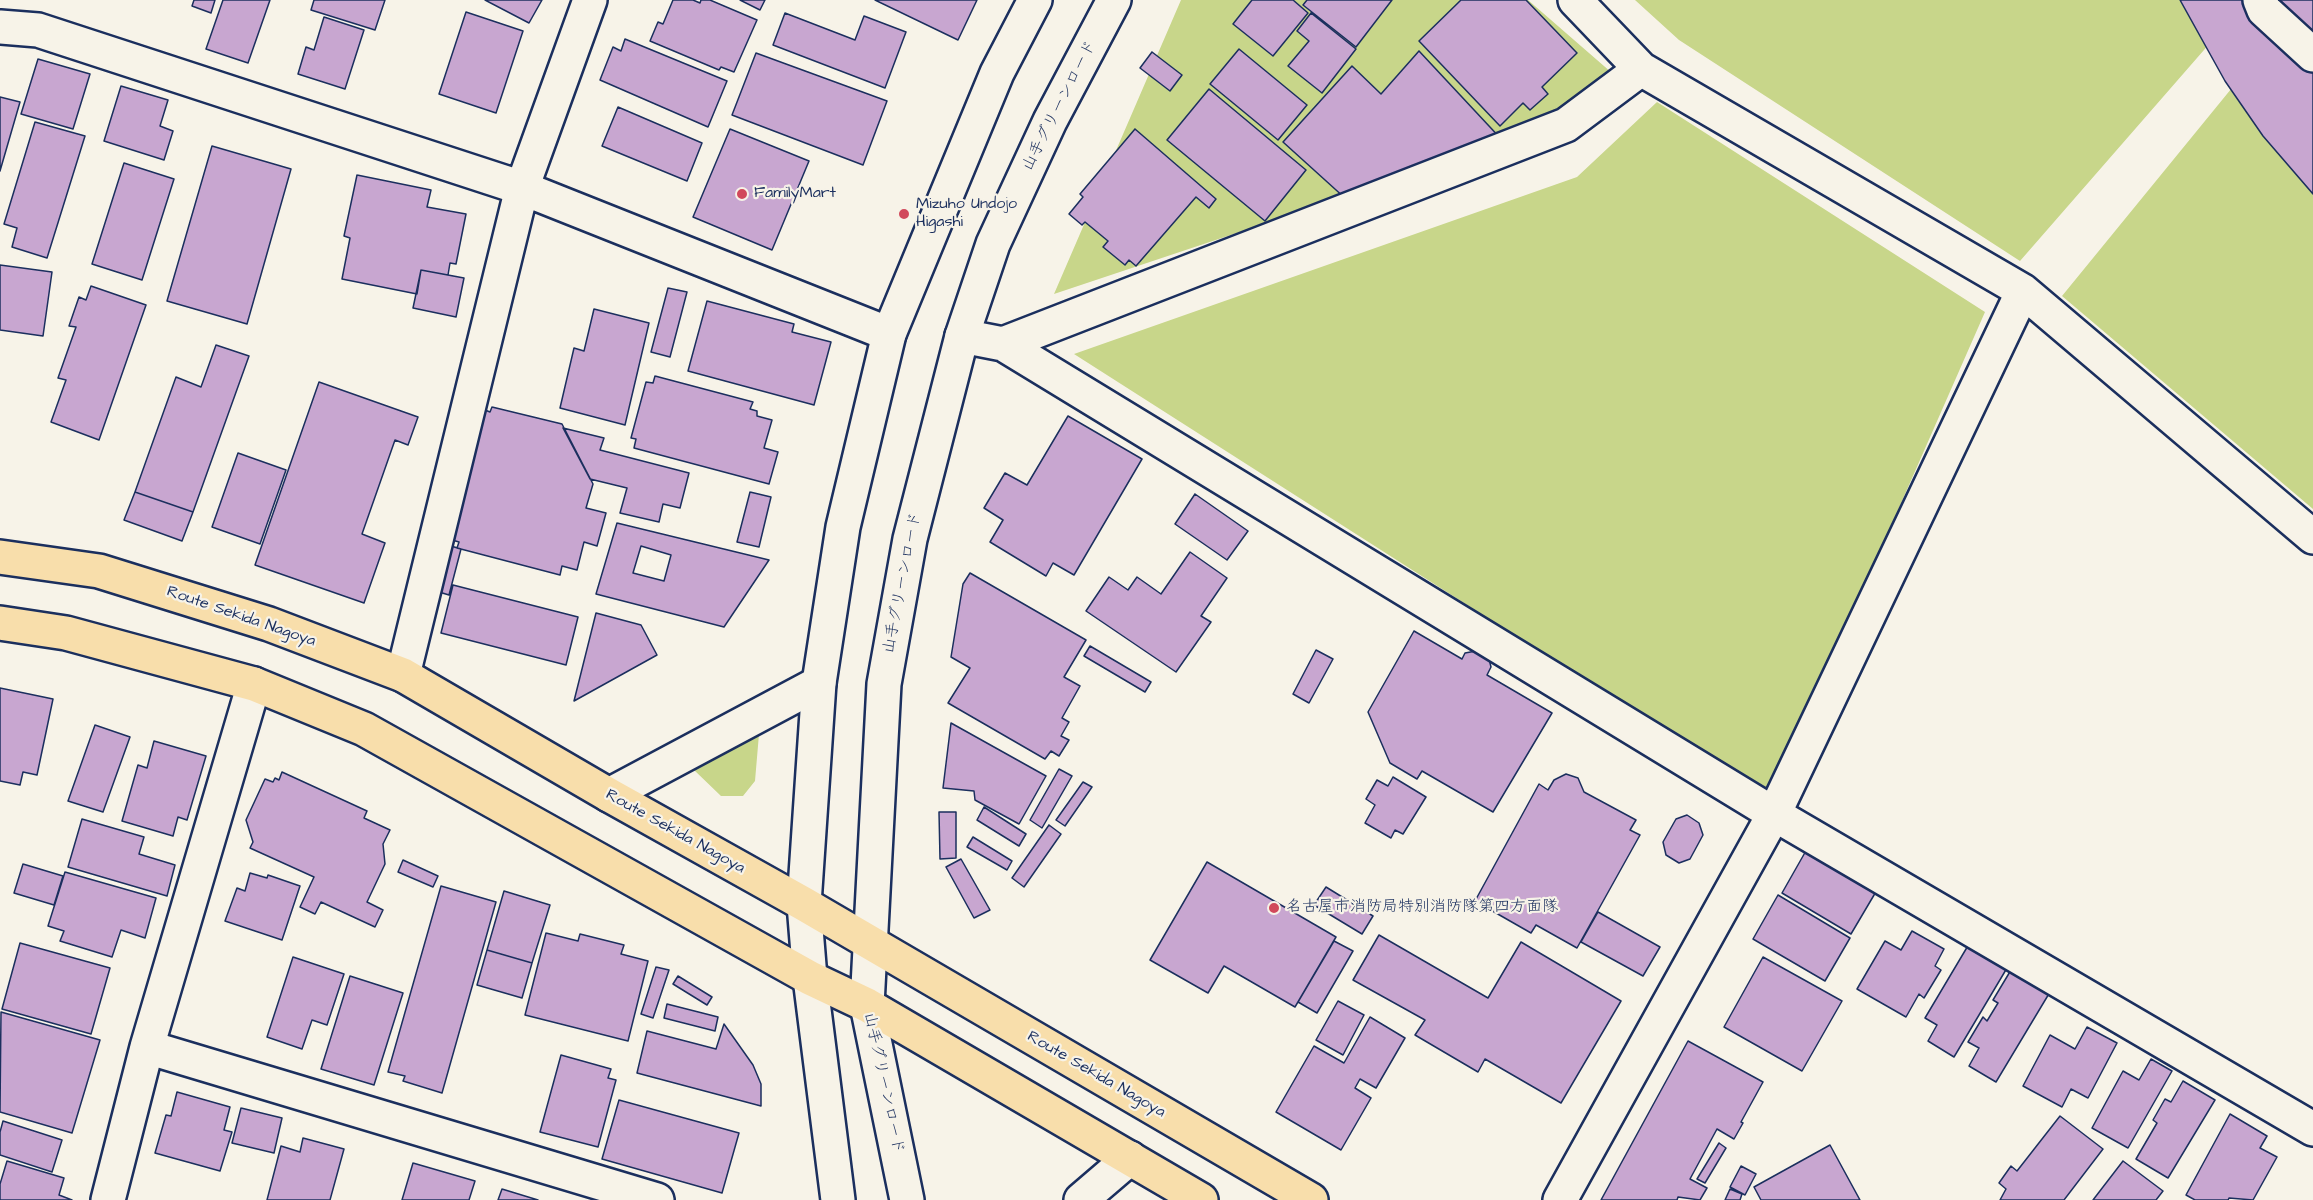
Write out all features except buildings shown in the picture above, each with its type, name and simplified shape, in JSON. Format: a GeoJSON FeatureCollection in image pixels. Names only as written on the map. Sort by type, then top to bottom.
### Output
{"type":"FeatureCollection","features":[{"type":"Feature","properties":{"kind":"main road","name":"Route Sekida Nagoya"},"geometry":{"type":"LineString","coordinates":[[0,557],[99,571],[269,624],[402,675],[609,795],[804,904],[1311,1200]]}},
{"type":"Feature","properties":{"kind":"main road"},"geometry":{"type":"LineString","coordinates":[[0,623],[66,633],[254,684],[364,729],[810,978],[867,1005],[1201,1200]]}},
{"type":"Feature","properties":{"kind":"street"},"geometry":{"type":"LineString","coordinates":[[402,675],[522,188],[590,0]]}},
{"type":"Feature","properties":{"kind":"street"},"geometry":{"type":"LineString","coordinates":[[835,1200],[804,904],[819,683],[843,527],[889,334],[997,73],[1035,0]]}},
{"type":"Feature","properties":{"kind":"street","name":"山手グリーンロード"},"geometry":{"type":"LineString","coordinates":[[907,1200],[867,1005],[884,684],[910,539],[962,336],[993,244],[1050,121],[1114,0]]}},
{"type":"Feature","properties":{"kind":"street"},"geometry":{"type":"LineString","coordinates":[[1575,0],[1641,69],[2023,291],[2313,537]]}},
{"type":"Feature","properties":{"kind":"street"},"geometry":{"type":"LineString","coordinates":[[2260,0],[2264,10],[2313,55]]}},
{"type":"Feature","properties":{"kind":"street"},"geometry":{"type":"LineString","coordinates":[[0,27],[38,30],[522,188],[889,334]]}},
{"type":"Feature","properties":{"kind":"street"},"geometry":{"type":"LineString","coordinates":[[1003,344],[1566,125],[1641,69]]}},
{"type":"Feature","properties":{"kind":"street"},"geometry":{"type":"LineString","coordinates":[[1560,1200],[1774,814],[2023,291]]}},
{"type":"Feature","properties":{"kind":"street"},"geometry":{"type":"LineString","coordinates":[[962,336],[1003,344],[1774,814],[2313,1129]]}},
{"type":"Feature","properties":{"kind":"street"},"geometry":{"type":"LineString","coordinates":[[609,795],[819,683]]}},
{"type":"Feature","properties":{"kind":"street"},"geometry":{"type":"LineString","coordinates":[[108,1200],[147,1047],[254,684]]}},
{"type":"Feature","properties":{"kind":"street"},"geometry":{"type":"LineString","coordinates":[[147,1047],[657,1200]]}},
{"type":"Feature","properties":{"kind":"street"},"geometry":{"type":"LineString","coordinates":[[1081,1200],[1130,1158]]}},
{"type":"Feature","properties":{"kind":"green space"},"geometry":{"type":"Polygon","coordinates":[[[1181,0],[1528,0],[1612,73],[1545,130],[1054,294],[1181,0]]]}},
{"type":"Feature","properties":{"kind":"green space"},"geometry":{"type":"Polygon","coordinates":[[[1635,0],[2222,0],[2231,19],[2020,261],[1679,40],[1635,0]]]}},
{"type":"Feature","properties":{"kind":"green space"},"geometry":{"type":"Polygon","coordinates":[[[2267,45],[2313,84],[2313,509],[2062,296],[2267,45]]]}},
{"type":"Feature","properties":{"kind":"green space"},"geometry":{"type":"Polygon","coordinates":[[[1657,102],[1985,312],[1771,799],[1074,354],[1577,177],[1657,102]]]}},
{"type":"Feature","properties":{"kind":"green space"},"geometry":{"type":"Polygon","coordinates":[[[759,734],[755,781],[743,796],[721,796],[694,770],[759,734]]]}},
{"type":"Feature","properties":{"kind":"place","name":"FamilyMart"},"geometry":{"type":"Point","coordinates":[742,194]}},
{"type":"Feature","properties":{"kind":"place","name":"Mizuho Undojo Higashi"},"geometry":{"type":"Point","coordinates":[904,214]}},
{"type":"Feature","properties":{"kind":"place","name":"名古屋市消防局特別消防隊第四方面隊"},"geometry":{"type":"Point","coordinates":[1274,908]}}]}
